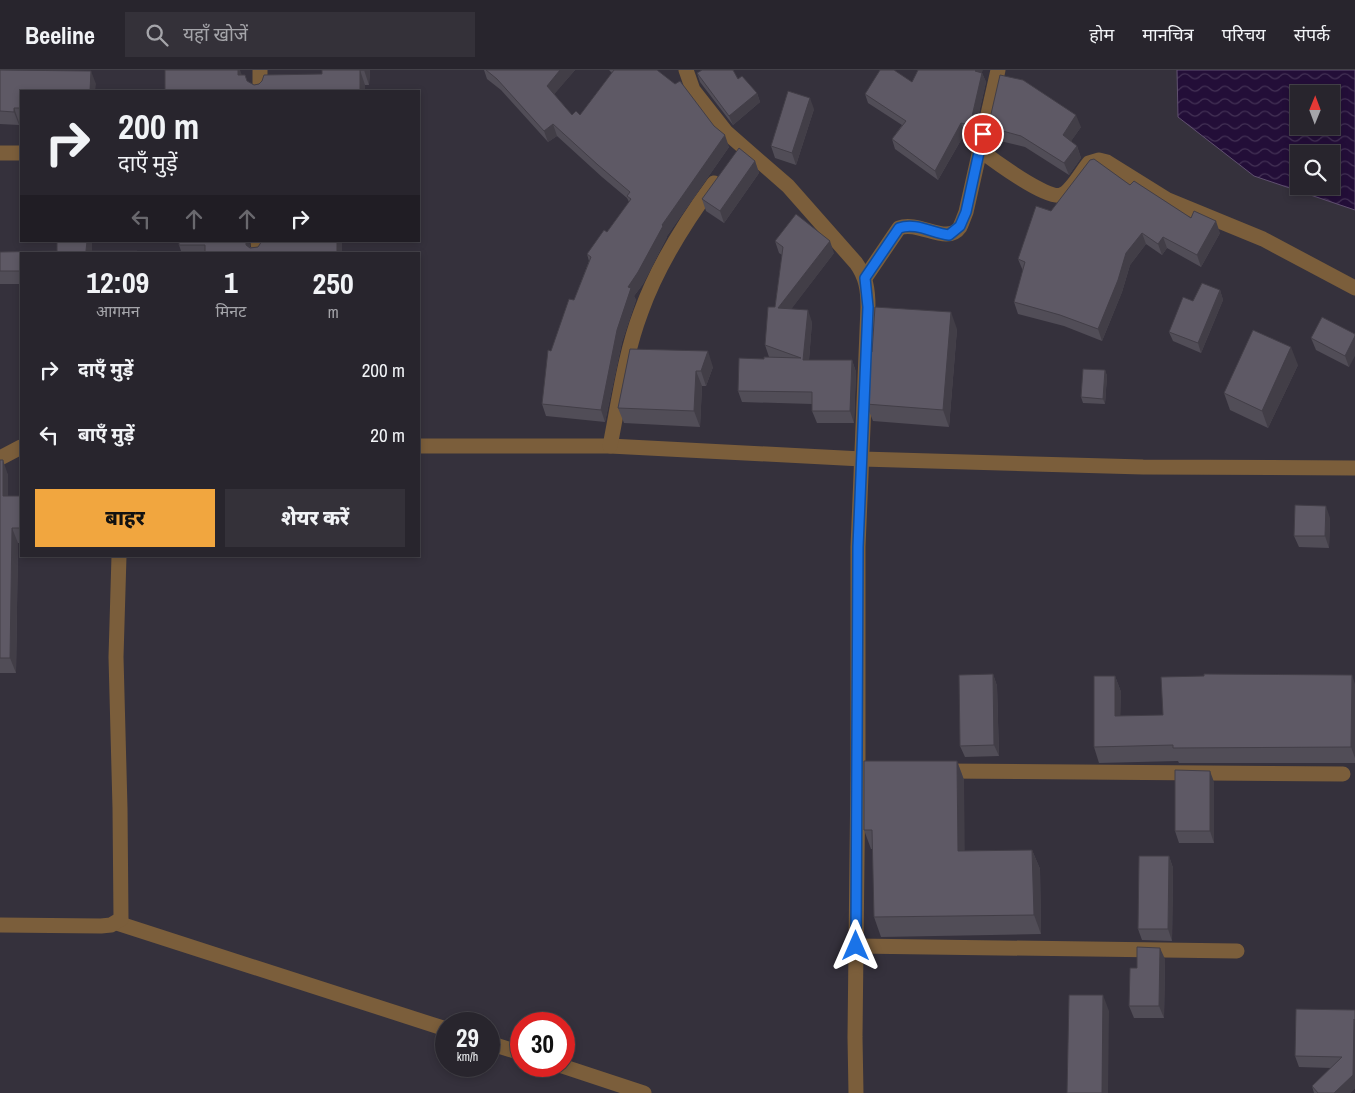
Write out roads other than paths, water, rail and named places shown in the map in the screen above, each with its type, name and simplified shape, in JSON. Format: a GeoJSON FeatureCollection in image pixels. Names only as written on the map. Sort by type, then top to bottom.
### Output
{"type":"FeatureCollection","features":[{"type":"Feature","properties":{"kind":"street"},"geometry":{"type":"LineString","coordinates":[[260,70],[260,90]]}},
{"type":"Feature","properties":{"kind":"street"},"geometry":{"type":"LineString","coordinates":[[686,70],[693,90],[726,132],[788,186],[856,263],[865,278],[868,307],[858,547],[863,770],[856,946],[856,1093]]}},
{"type":"Feature","properties":{"kind":"street"},"geometry":{"type":"LineString","coordinates":[[865,278],[899,228],[917,226],[949,235],[960,226],[966,212],[998,70]]}},
{"type":"Feature","properties":{"kind":"street"},"geometry":{"type":"LineString","coordinates":[[732,160],[742,146]]}},
{"type":"Feature","properties":{"kind":"street"},"geometry":{"type":"LineString","coordinates":[[980,150],[1024,181],[1047,194],[1056,196],[1063,195],[1089,163],[1100,160],[1107,162],[1168,200],[1263,240],[1355,288]]}},
{"type":"Feature","properties":{"kind":"street"},"geometry":{"type":"LineString","coordinates":[[0,153],[20,153]]}},
{"type":"Feature","properties":{"kind":"street"},"geometry":{"type":"LineString","coordinates":[[610,446],[628,359],[641,313],[667,258],[694,212],[721,174]]}},
{"type":"Feature","properties":{"kind":"street"},"geometry":{"type":"LineString","coordinates":[[420,446],[610,446],[862,459],[1143,467],[1355,468]]}},
{"type":"Feature","properties":{"kind":"street"},"geometry":{"type":"LineString","coordinates":[[0,458],[20,448]]}},
{"type":"Feature","properties":{"kind":"street"},"geometry":{"type":"LineString","coordinates":[[0,926],[101,926],[116,923],[121,919],[116,657],[119,557]]}},
{"type":"Feature","properties":{"kind":"street"},"geometry":{"type":"LineString","coordinates":[[927,771],[1343,774]]}},
{"type":"Feature","properties":{"kind":"street"},"geometry":{"type":"LineString","coordinates":[[116,923],[435,1025]]}},
{"type":"Feature","properties":{"kind":"street"},"geometry":{"type":"LineString","coordinates":[[856,946],[1237,951]]}},
{"type":"Feature","properties":{"kind":"street"},"geometry":{"type":"LineString","coordinates":[[575,1070],[644,1093]]}},
{"type":"Feature","properties":{"kind":"water"},"geometry":{"type":"Polygon","coordinates":[[[1177,70],[1355,70],[1355,210],[1310,195],[1340,195],[1340,145],[1290,145],[1290,188],[1254,176],[1178,117],[1177,70]]]}}]}
